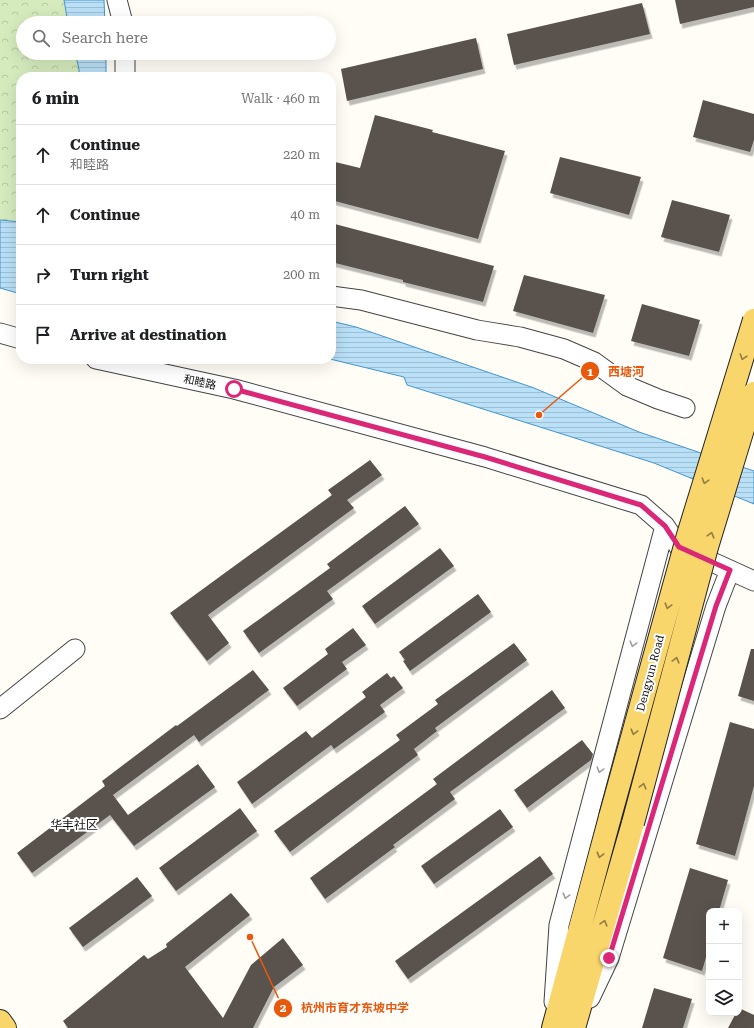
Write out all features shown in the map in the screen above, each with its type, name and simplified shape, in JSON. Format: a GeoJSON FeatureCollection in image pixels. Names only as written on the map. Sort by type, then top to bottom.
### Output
{"type":"FeatureCollection","features":[{"type":"Feature","properties":{"kind":"main road","name":"Dengyun Road"},"geometry":{"type":"LineString","coordinates":[[553,1028],[688,535],[754,320]]}},
{"type":"Feature","properties":{"kind":"main road","name":"Dengyun Road"},"geometry":{"type":"LineString","coordinates":[[575,1028],[633,823],[707,547],[754,393]]}},
{"type":"Feature","properties":{"kind":"main road"},"geometry":{"type":"LineString","coordinates":[[0,1021],[5,1028]]}},
{"type":"Feature","properties":{"kind":"street"},"geometry":{"type":"LineString","coordinates":[[125,60],[125,72]]}},
{"type":"Feature","properties":{"kind":"street"},"geometry":{"type":"LineString","coordinates":[[336,297],[361,300],[477,330],[520,337],[564,349],[594,362],[627,386],[685,408]]}},
{"type":"Feature","properties":{"kind":"street"},"geometry":{"type":"LineString","coordinates":[[0,333],[16,338]]}},
{"type":"Feature","properties":{"kind":"street","name":"和睦路"},"geometry":{"type":"LineString","coordinates":[[119,364],[234,389],[485,457],[641,505],[665,526],[679,547],[730,570]]}},
{"type":"Feature","properties":{"kind":"street"},"geometry":{"type":"LineString","coordinates":[[553,1028],[559,925],[665,526]]}},
{"type":"Feature","properties":{"kind":"street"},"geometry":{"type":"LineString","coordinates":[[575,1028],[609,958],[716,606],[730,570],[754,581]]}},
{"type":"Feature","properties":{"kind":"street"},"geometry":{"type":"LineString","coordinates":[[0,709],[75,649]]}},
{"type":"Feature","properties":{"kind":"green space"},"geometry":{"type":"Polygon","coordinates":[[[0,0],[64,0],[67,16],[16,16],[16,60],[77,60],[79,72],[16,72],[16,222],[0,220],[0,0]]]}},
{"type":"Feature","properties":{"kind":"water"},"geometry":{"type":"Polygon","coordinates":[[[64,0],[104,0],[105,16],[67,16],[64,0]]]}},
{"type":"Feature","properties":{"kind":"water"},"geometry":{"type":"Polygon","coordinates":[[[77,60],[106,60],[106,72],[79,72],[77,60]]]}},
{"type":"Feature","properties":{"kind":"water"},"geometry":{"type":"Polygon","coordinates":[[[0,220],[16,222],[16,293],[0,288],[0,220]]]}},
{"type":"Feature","properties":{"kind":"water"},"geometry":{"type":"Polygon","coordinates":[[[336,322],[356,327],[534,388],[639,432],[754,471],[754,504],[654,463],[407,385],[404,377],[336,360],[336,322]]]}},
{"type":"Feature","properties":{"kind":"building"},"geometry":{"type":"Polygon","coordinates":[[[675,0],[754,0],[754,7],[680,24],[675,0]]]}},
{"type":"Feature","properties":{"kind":"building"},"geometry":{"type":"Polygon","coordinates":[[[642,3],[650,34],[514,65],[507,34],[642,3]]]}},
{"type":"Feature","properties":{"kind":"building"},"geometry":{"type":"Polygon","coordinates":[[[476,38],[483,69],[347,101],[341,69],[476,38]]]}},
{"type":"Feature","properties":{"kind":"building"},"geometry":{"type":"Polygon","coordinates":[[[703,100],[754,114],[754,140],[750,152],[693,137],[703,100]]]}},
{"type":"Feature","properties":{"kind":"building"},"geometry":{"type":"Polygon","coordinates":[[[375,115],[505,151],[478,239],[336,201],[336,162],[360,168],[375,115]]]}},
{"type":"Feature","properties":{"kind":"building"},"geometry":{"type":"Polygon","coordinates":[[[560,157],[641,177],[629,215],[550,193],[560,157]]]}},
{"type":"Feature","properties":{"kind":"building"},"geometry":{"type":"Polygon","coordinates":[[[672,200],[730,215],[719,252],[661,237],[672,200]]]}},
{"type":"Feature","properties":{"kind":"building"},"geometry":{"type":"Polygon","coordinates":[[[336,224],[494,266],[483,302],[403,282],[403,280],[336,263],[336,224]]]}},
{"type":"Feature","properties":{"kind":"building"},"geometry":{"type":"Polygon","coordinates":[[[524,275],[605,295],[593,333],[513,311],[524,275]]]}},
{"type":"Feature","properties":{"kind":"building"},"geometry":{"type":"Polygon","coordinates":[[[642,304],[700,320],[689,356],[631,341],[642,304]]]}},
{"type":"Feature","properties":{"kind":"building"},"geometry":{"type":"Polygon","coordinates":[[[370,460],[382,475],[347,500],[354,508],[208,615],[229,643],[207,661],[170,613],[332,495],[328,490],[370,460]]]}},
{"type":"Feature","properties":{"kind":"building"},"geometry":{"type":"Polygon","coordinates":[[[405,506],[419,524],[327,591],[333,599],[259,653],[243,631],[330,568],[327,564],[405,506]]]}},
{"type":"Feature","properties":{"kind":"building"},"geometry":{"type":"Polygon","coordinates":[[[440,548],[454,566],[375,624],[362,606],[440,548]]]}},
{"type":"Feature","properties":{"kind":"building"},"geometry":{"type":"Polygon","coordinates":[[[478,594],[491,612],[410,671],[399,652],[478,594]]]}},
{"type":"Feature","properties":{"kind":"building"},"geometry":{"type":"Polygon","coordinates":[[[353,628],[366,645],[342,662],[347,669],[297,706],[283,688],[328,654],[325,649],[353,628]]]}},
{"type":"Feature","properties":{"kind":"building"},"geometry":{"type":"Polygon","coordinates":[[[514,643],[527,660],[435,728],[437,731],[414,749],[418,755],[290,852],[274,831],[400,740],[396,735],[438,704],[435,700],[514,643]]]}},
{"type":"Feature","properties":{"kind":"building"},"geometry":{"type":"Polygon","coordinates":[[[751,649],[754,649],[754,701],[738,696],[751,649]]]}},
{"type":"Feature","properties":{"kind":"building"},"geometry":{"type":"Polygon","coordinates":[[[253,670],[269,690],[199,742],[194,735],[113,795],[128,815],[198,764],[215,787],[134,846],[110,815],[32,873],[17,853],[105,786],[102,781],[176,725],[177,726],[253,670]]]}},
{"type":"Feature","properties":{"kind":"building"},"geometry":{"type":"Polygon","coordinates":[[[387,673],[391,678],[394,676],[403,688],[380,705],[385,712],[334,749],[331,745],[252,804],[237,782],[306,731],[312,738],[366,697],[362,692],[387,673]]]}},
{"type":"Feature","properties":{"kind":"building"},"geometry":{"type":"Polygon","coordinates":[[[552,690],[565,708],[450,792],[455,799],[393,845],[395,847],[325,899],[310,878],[437,784],[433,779],[552,690]]]}},
{"type":"Feature","properties":{"kind":"building"},"geometry":{"type":"Polygon","coordinates":[[[730,722],[754,729],[754,786],[735,856],[696,844],[730,722]]]}},
{"type":"Feature","properties":{"kind":"building"},"geometry":{"type":"Polygon","coordinates":[[[582,740],[593,754],[591,760],[527,808],[514,790],[582,740]]]}},
{"type":"Feature","properties":{"kind":"building"},"geometry":{"type":"Polygon","coordinates":[[[240,808],[257,831],[176,891],[159,868],[240,808]]]}},
{"type":"Feature","properties":{"kind":"building"},"geometry":{"type":"Polygon","coordinates":[[[500,809],[513,827],[434,884],[421,866],[500,809]]]}},
{"type":"Feature","properties":{"kind":"building"},"geometry":{"type":"Polygon","coordinates":[[[540,856],[553,874],[408,979],[395,961],[540,856]]]}},
{"type":"Feature","properties":{"kind":"building"},"geometry":{"type":"Polygon","coordinates":[[[690,868],[728,880],[720,908],[706,908],[706,957],[702,971],[663,958],[690,868]]]}},
{"type":"Feature","properties":{"kind":"building"},"geometry":{"type":"Polygon","coordinates":[[[137,877],[152,896],[83,947],[69,928],[137,877]]]}},
{"type":"Feature","properties":{"kind":"building"},"geometry":{"type":"Polygon","coordinates":[[[231,893],[250,915],[185,967],[223,1018],[251,965],[283,938],[303,965],[274,987],[253,1028],[68,1028],[63,1021],[144,955],[148,959],[167,947],[166,944],[231,893]]]}},
{"type":"Feature","properties":{"kind":"building"},"geometry":{"type":"Polygon","coordinates":[[[654,988],[692,999],[683,1028],[642,1028],[654,988]]]}},
{"type":"Feature","properties":{"kind":"building"},"geometry":{"type":"Polygon","coordinates":[[[742,1009],[754,1015],[754,1028],[728,1028],[734,1016],[742,1016],[742,1009]]]}},
{"type":"Feature","properties":{"kind":"place","name":"西塘河"},"geometry":{"type":"Point","coordinates":[539,415]}},
{"type":"Feature","properties":{"kind":"place","name":"杭州市育才东坡中学"},"geometry":{"type":"Point","coordinates":[250,937]}},
{"type":"Feature","properties":{"kind":"district","name":"华丰社区"},"geometry":{"type":"Point","coordinates":[74,825]}},
{"type":"Feature","properties":{"kind":"route"},"geometry":{"type":"LineString","coordinates":[[234,389],[485,457],[641,505],[665,526],[679,547],[730,570],[716,606],[609,958]]}}]}
